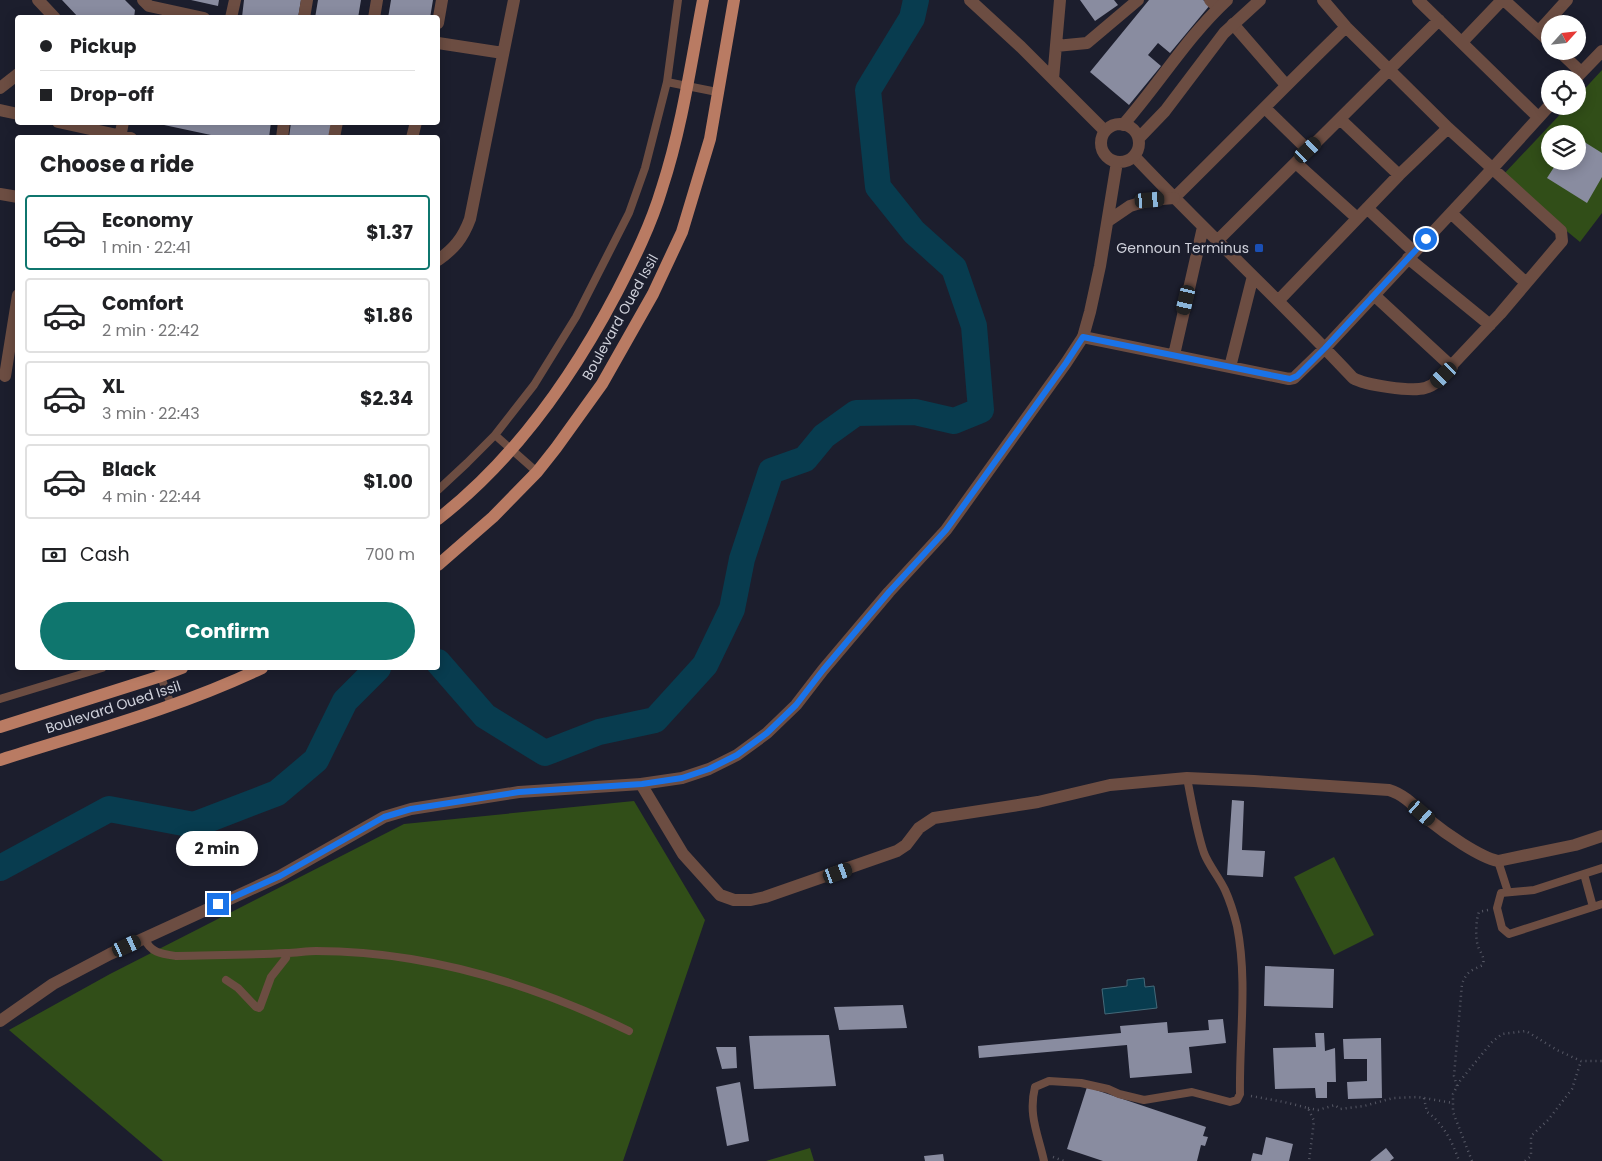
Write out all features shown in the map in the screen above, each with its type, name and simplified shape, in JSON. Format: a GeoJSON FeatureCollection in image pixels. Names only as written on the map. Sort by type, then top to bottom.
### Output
{"type":"FeatureCollection","features":[{"type":"Feature","properties":{"kind":"main road","name":"Boulevard Oued Issil"},"geometry":{"type":"LineString","coordinates":[[440,517],[478,484],[511,448],[559,389],[604,316],[639,249],[662,190],[678,132],[703,0]]}},
{"type":"Feature","properties":{"kind":"main road","name":"Boulevard Oued Issil"},"geometry":{"type":"LineString","coordinates":[[440,563],[493,517],[537,472],[556,448],[602,384],[653,294],[682,232],[710,139],[734,0]]}},
{"type":"Feature","properties":{"kind":"main road","name":"Boulevard Oued Issil"},"geometry":{"type":"LineString","coordinates":[[0,760],[171,706],[233,682],[258,670]]}},
{"type":"Feature","properties":{"kind":"main road","name":"Boulevard Oued Issil"},"geometry":{"type":"LineString","coordinates":[[0,727],[160,672]]}},
{"type":"Feature","properties":{"kind":"street"},"geometry":{"type":"LineString","coordinates":[[38,0],[52,15]]}},
{"type":"Feature","properties":{"kind":"street"},"geometry":{"type":"LineString","coordinates":[[232,15],[234,0]]}},
{"type":"Feature","properties":{"kind":"street"},"geometry":{"type":"LineString","coordinates":[[304,15],[307,0]]}},
{"type":"Feature","properties":{"kind":"street"},"geometry":{"type":"LineString","coordinates":[[374,15],[377,0]]}},
{"type":"Feature","properties":{"kind":"street"},"geometry":{"type":"LineString","coordinates":[[439,15],[442,0]]}},
{"type":"Feature","properties":{"kind":"street"},"geometry":{"type":"LineString","coordinates":[[440,258],[460,241],[470,220],[514,0]]}},
{"type":"Feature","properties":{"kind":"street"},"geometry":{"type":"LineString","coordinates":[[970,0],[1106,130]]}},
{"type":"Feature","properties":{"kind":"street"},"geometry":{"type":"LineString","coordinates":[[1053,79],[1060,0]]}},
{"type":"Feature","properties":{"kind":"street"},"geometry":{"type":"LineString","coordinates":[[1138,138],[1165,111],[1224,33],[1260,0]]}},
{"type":"Feature","properties":{"kind":"street"},"geometry":{"type":"LineString","coordinates":[[1135,157],[1217,241],[1279,300],[1353,378],[1368,384],[1414,389],[1426,388],[1436,382],[1490,325],[1562,241],[1562,235],[1560,231],[1448,128],[1346,27],[1323,0]]}},
{"type":"Feature","properties":{"kind":"street"},"geometry":{"type":"LineString","coordinates":[[1418,0],[1538,117]]}},
{"type":"Feature","properties":{"kind":"street"},"geometry":{"type":"LineString","coordinates":[[1462,42],[1503,0],[1539,31],[1567,0]]}},
{"type":"Feature","properties":{"kind":"street"},"geometry":{"type":"LineString","coordinates":[[1056,46],[1087,42],[1130,2]]}},
{"type":"Feature","properties":{"kind":"street"},"geometry":{"type":"LineString","coordinates":[[1123,125],[1148,97],[1218,3]]}},
{"type":"Feature","properties":{"kind":"street"},"geometry":{"type":"LineString","coordinates":[[147,6],[190,15]]}},
{"type":"Feature","properties":{"kind":"street"},"geometry":{"type":"LineString","coordinates":[[1217,241],[1439,20]]}},
{"type":"Feature","properties":{"kind":"street"},"geometry":{"type":"LineString","coordinates":[[1233,24],[1286,84]]}},
{"type":"Feature","properties":{"kind":"street"},"geometry":{"type":"LineString","coordinates":[[1108,222],[1130,206],[1150,200],[1174,198],[1265,108],[1286,84],[1346,27]]}},
{"type":"Feature","properties":{"kind":"street"},"geometry":{"type":"LineString","coordinates":[[440,43],[503,53]]}},
{"type":"Feature","properties":{"kind":"street"},"geometry":{"type":"LineString","coordinates":[[1583,70],[1602,51]]}},
{"type":"Feature","properties":{"kind":"street"},"geometry":{"type":"LineString","coordinates":[[1566,60],[1574,70]]}},
{"type":"Feature","properties":{"kind":"street"},"geometry":{"type":"LineString","coordinates":[[0,88],[15,76]]}},
{"type":"Feature","properties":{"kind":"street"},"geometry":{"type":"LineString","coordinates":[[1265,108],[1308,150]]}},
{"type":"Feature","properties":{"kind":"street"},"geometry":{"type":"LineString","coordinates":[[0,110],[15,113]]}},
{"type":"Feature","properties":{"kind":"street"},"geometry":{"type":"LineString","coordinates":[[1083,337],[1290,379],[1297,376],[1492,169],[1541,114]]}},
{"type":"Feature","properties":{"kind":"street"},"geometry":{"type":"LineString","coordinates":[[1340,119],[1399,175]]}},
{"type":"Feature","properties":{"kind":"street"},"geometry":{"type":"LineString","coordinates":[[71,125],[115,135]]}},
{"type":"Feature","properties":{"kind":"street"},"geometry":{"type":"LineString","coordinates":[[1123,125],[1129,127],[1138,138],[1139,145],[1135,157],[1124,162],[1117,162],[1105,154],[1101,142],[1106,130],[1110,126],[1123,125]]}},
{"type":"Feature","properties":{"kind":"street"},"geometry":{"type":"LineString","coordinates":[[1279,300],[1399,175],[1448,128]]}},
{"type":"Feature","properties":{"kind":"street"},"geometry":{"type":"LineString","coordinates":[[0,1021],[53,984],[144,938],[280,876],[384,817],[411,809],[519,792],[642,784],[682,778],[709,769],[737,755],[767,733],[796,705],[889,592],[946,530],[1083,337],[1100,266],[1117,162]]}},
{"type":"Feature","properties":{"kind":"street"},"geometry":{"type":"LineString","coordinates":[[1296,163],[1357,218]]}},
{"type":"Feature","properties":{"kind":"street"},"geometry":{"type":"LineString","coordinates":[[0,194],[15,196]]}},
{"type":"Feature","properties":{"kind":"street"},"geometry":{"type":"LineString","coordinates":[[1367,208],[1411,255],[1490,325]]}},
{"type":"Feature","properties":{"kind":"street"},"geometry":{"type":"LineString","coordinates":[[1451,213],[1526,283]]}},
{"type":"Feature","properties":{"kind":"street"},"geometry":{"type":"LineString","coordinates":[[1174,355],[1203,227]]}},
{"type":"Feature","properties":{"kind":"street"},"geometry":{"type":"LineString","coordinates":[[1230,367],[1253,276]]}},
{"type":"Feature","properties":{"kind":"street"},"geometry":{"type":"LineString","coordinates":[[1374,295],[1452,367]]}},
{"type":"Feature","properties":{"kind":"street"},"geometry":{"type":"LineString","coordinates":[[7,377],[15,317]]}},
{"type":"Feature","properties":{"kind":"street"},"geometry":{"type":"LineString","coordinates":[[642,784],[683,854],[706,882],[720,895],[734,900],[751,900],[765,897],[824,878],[896,851],[906,845],[919,828],[934,818],[1038,802],[1110,785],[1187,778],[1389,790],[1403,796],[1434,824],[1480,854],[1498,861],[1575,845],[1602,836]]}},
{"type":"Feature","properties":{"kind":"lane"},"geometry":{"type":"LineString","coordinates":[[440,488],[495,435],[534,385],[576,317],[629,213],[645,168],[667,82],[678,0]]}},
{"type":"Feature","properties":{"kind":"lane"},"geometry":{"type":"LineString","coordinates":[[667,82],[717,92]]}},
{"type":"Feature","properties":{"kind":"lane"},"geometry":{"type":"LineString","coordinates":[[495,435],[537,472]]}},
{"type":"Feature","properties":{"kind":"lane"},"geometry":{"type":"LineString","coordinates":[[0,698],[95,670]]}},
{"type":"Feature","properties":{"kind":"lane"},"geometry":{"type":"LineString","coordinates":[[160,672],[171,706]]}},
{"type":"Feature","properties":{"kind":"lane"},"geometry":{"type":"LineString","coordinates":[[1044,1161],[1033,1121],[1032,1098],[1035,1087],[1049,1081],[1081,1083],[1144,1100],[1192,1092],[1230,1102],[1237,1100],[1240,1094],[1243,1002],[1241,954],[1236,925],[1224,889],[1204,854],[1187,778]]}},
{"type":"Feature","properties":{"kind":"lane"},"geometry":{"type":"LineString","coordinates":[[1498,861],[1508,892]]}},
{"type":"Feature","properties":{"kind":"lane"},"geometry":{"type":"LineString","coordinates":[[1602,868],[1534,890],[1501,893],[1497,908],[1502,928],[1509,934],[1602,904]]}},
{"type":"Feature","properties":{"kind":"lane"},"geometry":{"type":"LineString","coordinates":[[1584,874],[1593,907]]}},
{"type":"Feature","properties":{"kind":"lane"},"geometry":{"type":"LineString","coordinates":[[144,938],[149,948],[154,952],[176,956],[316,951],[371,955],[456,968],[518,985],[556,998],[629,1031]]}},
{"type":"Feature","properties":{"kind":"lane"},"geometry":{"type":"LineString","coordinates":[[226,980],[238,988],[259,1008],[271,977],[286,958],[287,953]]}},
{"type":"Feature","properties":{"kind":"path"},"geometry":{"type":"LineString","coordinates":[[1457,1086],[1454,1076],[1462,984],[1464,976],[1469,971],[1483,965],[1484,960],[1478,946],[1476,918],[1478,912],[1497,908]]}},
{"type":"Feature","properties":{"kind":"path"},"geometry":{"type":"LineString","coordinates":[[1472,1161],[1453,1112],[1453,1094],[1457,1086],[1492,1042],[1502,1034],[1526,1031],[1556,1050],[1581,1061],[1602,1061]]}},
{"type":"Feature","properties":{"kind":"path"},"geometry":{"type":"LineString","coordinates":[[1525,1161],[1531,1156],[1531,1136],[1548,1120],[1572,1089],[1581,1061]]}},
{"type":"Feature","properties":{"kind":"path"},"geometry":{"type":"LineString","coordinates":[[1240,1094],[1318,1110],[1335,1105],[1340,1109],[1364,1106],[1393,1098],[1424,1098],[1453,1103]]}},
{"type":"Feature","properties":{"kind":"path"},"geometry":{"type":"LineString","coordinates":[[1424,1098],[1427,1112],[1433,1116],[1453,1144],[1459,1161]]}},
{"type":"Feature","properties":{"kind":"path"},"geometry":{"type":"LineString","coordinates":[[1308,1108],[1314,1121],[1309,1161]]}},
{"type":"Feature","properties":{"kind":"green space"},"geometry":{"type":"Polygon","coordinates":[[[1602,70],[1602,213],[1580,242],[1501,177],[1541,135],[1541,170],[1586,170],[1586,125],[1550,125],[1560,115],[1586,115],[1586,87],[1602,70]]]}},
{"type":"Feature","properties":{"kind":"green space"},"geometry":{"type":"Polygon","coordinates":[[[634,801],[705,920],[623,1161],[163,1161],[9,1030],[110,974],[404,824],[634,801]]]}},
{"type":"Feature","properties":{"kind":"green space"},"geometry":{"type":"Polygon","coordinates":[[[1334,857],[1374,935],[1334,955],[1294,877],[1334,857]]]}},
{"type":"Feature","properties":{"kind":"green space"},"geometry":{"type":"Polygon","coordinates":[[[810,1148],[814,1161],[766,1161],[810,1148]]]}},
{"type":"Feature","properties":{"kind":"water"},"geometry":{"type":"Polygon","coordinates":[[[1144,978],[1145,987],[1154,986],[1157,1008],[1105,1014],[1102,989],[1127,986],[1127,980],[1144,978]]]}},
{"type":"Feature","properties":{"kind":"building"},"geometry":{"type":"Polygon","coordinates":[[[62,0],[125,0],[135,10],[134,15],[76,15],[62,0]]]}},
{"type":"Feature","properties":{"kind":"building"},"geometry":{"type":"Polygon","coordinates":[[[191,0],[219,0],[218,6],[191,0]]]}},
{"type":"Feature","properties":{"kind":"building"},"geometry":{"type":"Polygon","coordinates":[[[244,0],[301,0],[298,15],[242,15],[244,0]]]}},
{"type":"Feature","properties":{"kind":"building"},"geometry":{"type":"Polygon","coordinates":[[[318,0],[361,0],[358,15],[316,15],[318,0]]]}},
{"type":"Feature","properties":{"kind":"building"},"geometry":{"type":"Polygon","coordinates":[[[391,0],[433,0],[430,15],[388,15],[391,0]]]}},
{"type":"Feature","properties":{"kind":"building"},"geometry":{"type":"Polygon","coordinates":[[[1080,0],[1114,0],[1118,5],[1095,21],[1080,0]]]}},
{"type":"Feature","properties":{"kind":"building"},"geometry":{"type":"Polygon","coordinates":[[[1149,0],[1203,0],[1210,5],[1170,53],[1158,43],[1148,55],[1161,66],[1129,105],[1090,72],[1149,0]]]}},
{"type":"Feature","properties":{"kind":"building"},"geometry":{"type":"Polygon","coordinates":[[[164,125],[271,125],[269,135],[211,135],[164,125]]]}},
{"type":"Feature","properties":{"kind":"building"},"geometry":{"type":"Polygon","coordinates":[[[291,125],[331,125],[330,135],[289,135],[291,125]]]}},
{"type":"Feature","properties":{"kind":"building"},"geometry":{"type":"Polygon","coordinates":[[[1586,143],[1602,153],[1602,177],[1587,203],[1547,178],[1552,170],[1586,170],[1586,143]]]}},
{"type":"Feature","properties":{"kind":"building"},"geometry":{"type":"Polygon","coordinates":[[[1232,800],[1244,801],[1242,850],[1265,851],[1263,877],[1227,875],[1232,800]]]}},
{"type":"Feature","properties":{"kind":"building"},"geometry":{"type":"Polygon","coordinates":[[[1265,966],[1334,969],[1333,1008],[1264,1006],[1265,966]]]}},
{"type":"Feature","properties":{"kind":"building"},"geometry":{"type":"Polygon","coordinates":[[[903,1005],[907,1028],[839,1030],[834,1007],[903,1005]]]}},
{"type":"Feature","properties":{"kind":"building"},"geometry":{"type":"Polygon","coordinates":[[[1223,1019],[1226,1043],[1189,1047],[1192,1073],[1130,1078],[1127,1045],[979,1058],[978,1046],[1121,1033],[1120,1026],[1167,1022],[1168,1033],[1209,1030],[1208,1020],[1223,1019]]]}},
{"type":"Feature","properties":{"kind":"building"},"geometry":{"type":"Polygon","coordinates":[[[1315,1033],[1324,1033],[1325,1051],[1335,1048],[1336,1082],[1327,1082],[1327,1098],[1316,1098],[1315,1088],[1275,1089],[1273,1048],[1316,1047],[1315,1033]]]}},
{"type":"Feature","properties":{"kind":"building"},"geometry":{"type":"Polygon","coordinates":[[[829,1035],[836,1086],[754,1089],[749,1036],[829,1035]]]}},
{"type":"Feature","properties":{"kind":"building"},"geometry":{"type":"Polygon","coordinates":[[[1381,1038],[1382,1098],[1348,1099],[1347,1082],[1367,1081],[1367,1059],[1344,1059],[1343,1039],[1381,1038]]]}},
{"type":"Feature","properties":{"kind":"building"},"geometry":{"type":"Polygon","coordinates":[[[716,1047],[736,1047],[737,1068],[722,1069],[716,1047]]]}},
{"type":"Feature","properties":{"kind":"building"},"geometry":{"type":"Polygon","coordinates":[[[740,1082],[749,1141],[727,1146],[716,1087],[740,1082]]]}},
{"type":"Feature","properties":{"kind":"building"},"geometry":{"type":"Polygon","coordinates":[[[1087,1087],[1206,1127],[1203,1136],[1208,1137],[1205,1146],[1201,1145],[1197,1161],[1103,1161],[1067,1149],[1087,1087]]]}},
{"type":"Feature","properties":{"kind":"building"},"geometry":{"type":"Polygon","coordinates":[[[1266,1137],[1293,1144],[1289,1161],[1251,1161],[1253,1153],[1262,1155],[1266,1137]]]}},
{"type":"Feature","properties":{"kind":"building"},"geometry":{"type":"Polygon","coordinates":[[[1386,1148],[1394,1158],[1390,1161],[1370,1161],[1386,1148]]]}},
{"type":"Feature","properties":{"kind":"building"},"geometry":{"type":"Polygon","coordinates":[[[943,1154],[944,1161],[925,1161],[924,1156],[943,1154]]]}},
{"type":"Feature","properties":{"kind":"waterway"},"geometry":{"type":"LineString","coordinates":[[440,664],[485,716],[545,753],[599,732],[655,720],[705,665],[732,609],[742,559],[771,471],[805,459],[824,436],[856,413],[915,412],[954,421],[981,410],[974,326],[954,268],[914,232],[878,187],[868,90],[912,18],[916,0]]}},
{"type":"Feature","properties":{"kind":"waterway"},"geometry":{"type":"LineString","coordinates":[[0,868],[109,809],[194,825],[277,793],[316,760],[345,701],[376,670]]}},
{"type":"Feature","properties":{"kind":"place","name":"Gennoun Terminus"},"geometry":{"type":"Point","coordinates":[1259,248]}},
{"type":"Feature","properties":{"kind":"route"},"geometry":{"type":"LineString","coordinates":[[218,904],[280,876],[384,817],[411,809],[519,792],[642,784],[682,778],[709,769],[737,755],[767,733],[796,705],[889,592],[946,530],[1083,337],[1290,379],[1294,378],[1325,348],[1426,239]]}}]}
